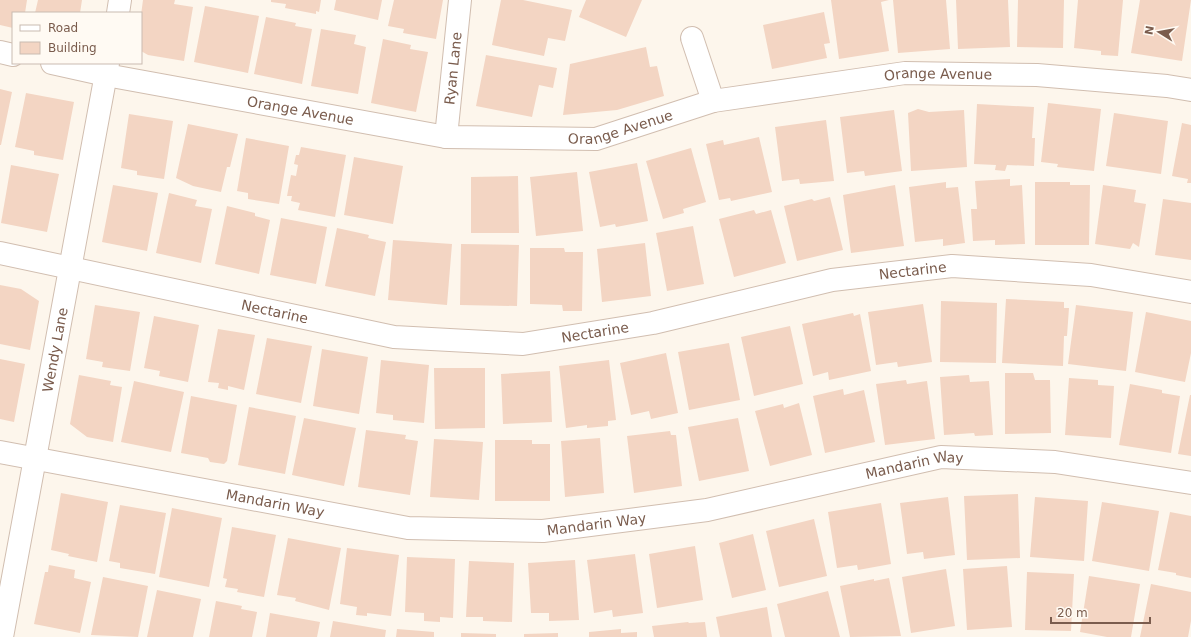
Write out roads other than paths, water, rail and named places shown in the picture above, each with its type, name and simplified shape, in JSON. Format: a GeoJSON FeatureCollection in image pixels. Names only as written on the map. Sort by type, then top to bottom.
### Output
{"type":"FeatureCollection","features":[{"type":"Feature","properties":{"kind":"street"},"geometry":{"type":"LineString","coordinates":[[118,12],[120,0]]}},
{"type":"Feature","properties":{"kind":"street","name":"Ryan Lane"},"geometry":{"type":"LineString","coordinates":[[446,137],[460,0]]}},
{"type":"Feature","properties":{"kind":"street"},"geometry":{"type":"LineString","coordinates":[[692,38],[713,101]]}},
{"type":"Feature","properties":{"kind":"street"},"geometry":{"type":"LineString","coordinates":[[0,52],[12,55]]}},
{"type":"Feature","properties":{"kind":"street","name":"Orange Avenue"},"geometry":{"type":"LineString","coordinates":[[61,64],[107,69],[446,137],[596,138],[713,101],[904,73],[1037,74],[1167,86],[1191,90]]}},
{"type":"Feature","properties":{"kind":"street","name":"Wendy Lane"},"geometry":{"type":"LineString","coordinates":[[2,637],[107,69]]}},
{"type":"Feature","properties":{"kind":"street","name":"Nectarine"},"geometry":{"type":"LineString","coordinates":[[0,253],[394,336],[523,344],[653,323],[832,280],[952,266],[1091,275],[1191,292]]}},
{"type":"Feature","properties":{"kind":"street","name":"Mandarin Way"},"geometry":{"type":"LineString","coordinates":[[0,452],[35,460],[408,528],[543,531],[707,510],[941,457],[1055,462],[1191,483]]}}]}
